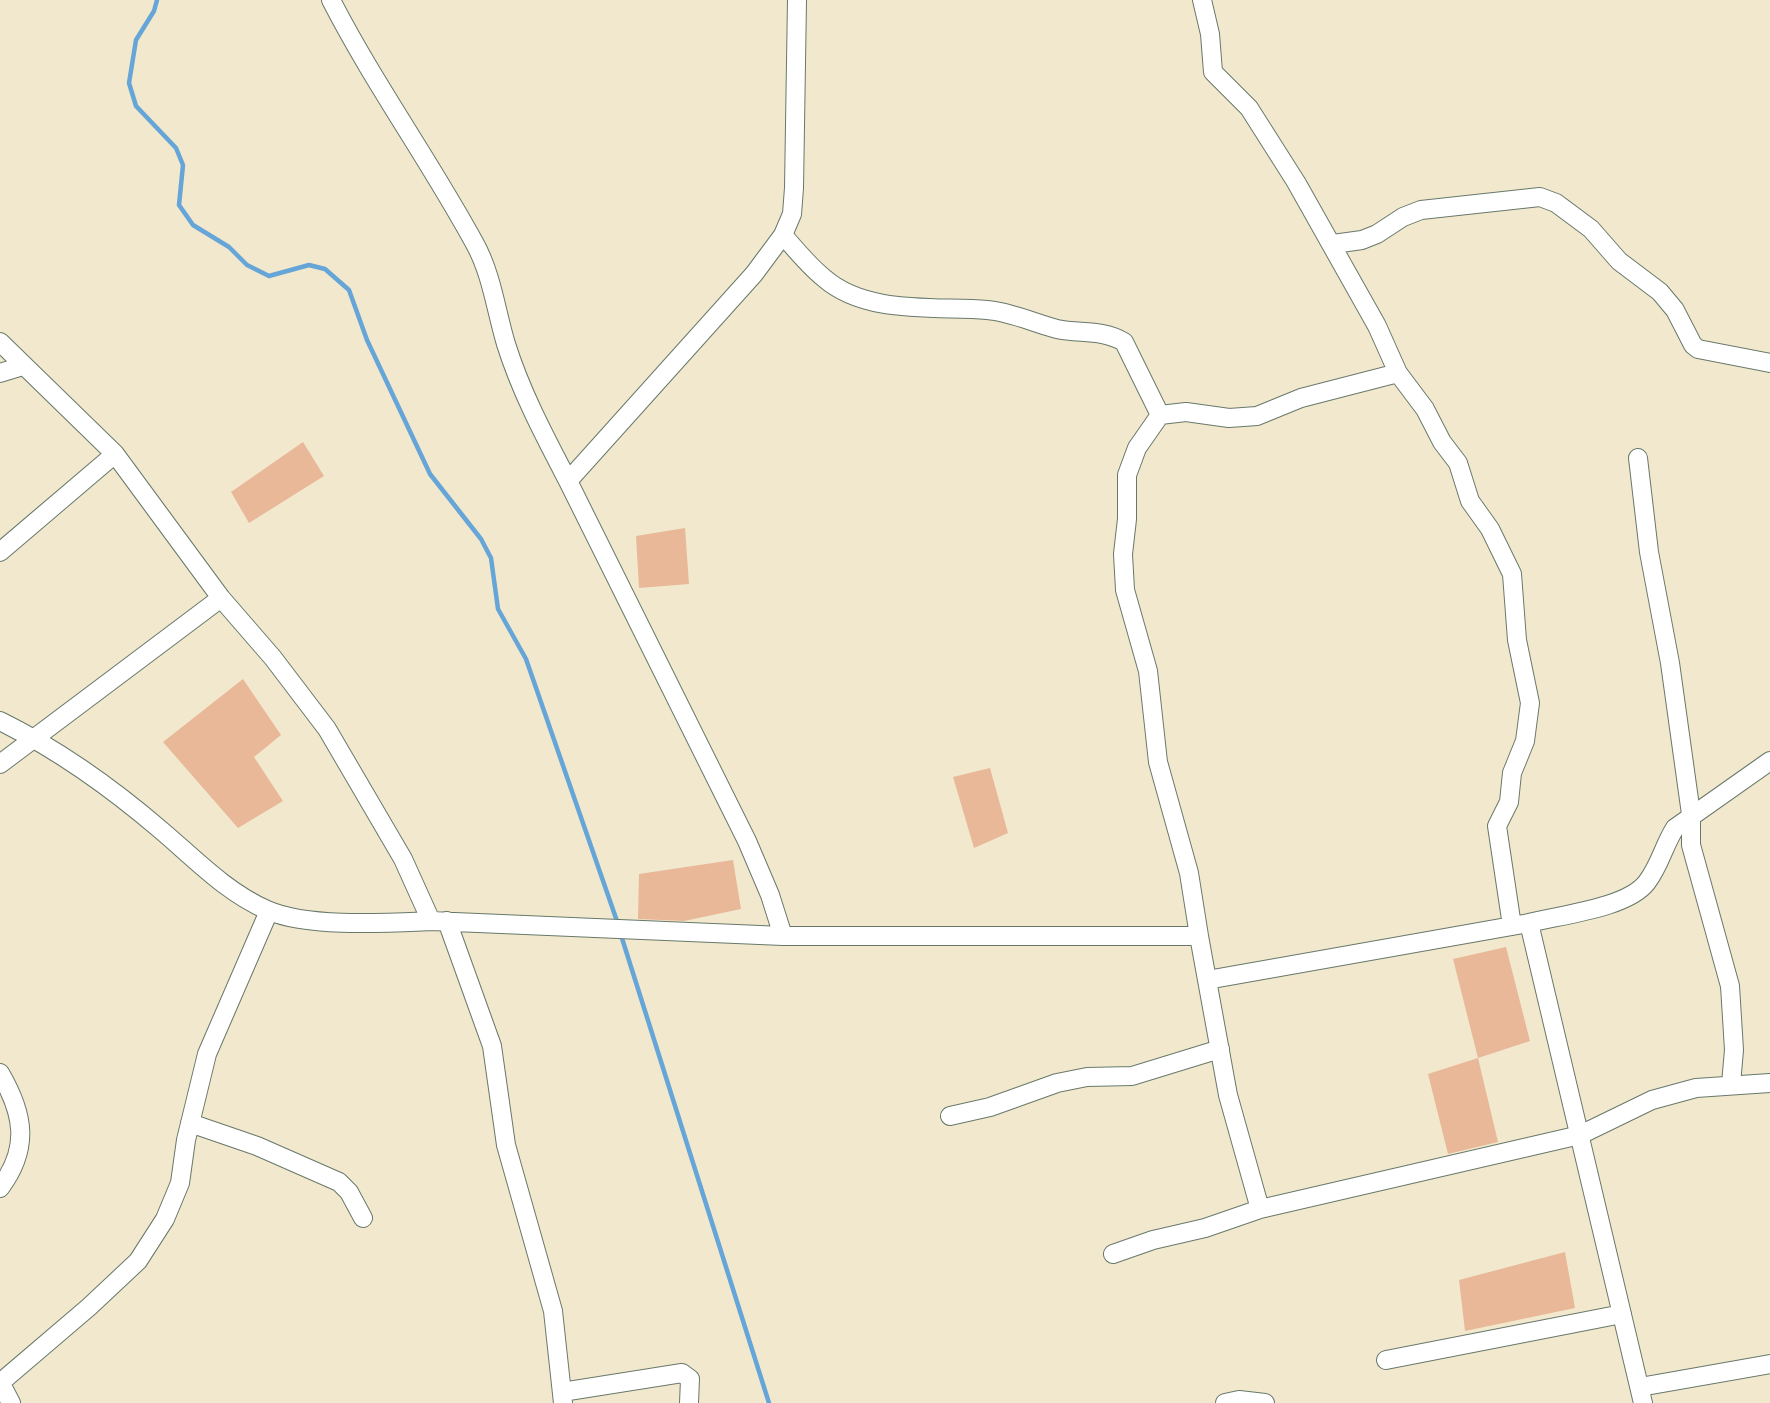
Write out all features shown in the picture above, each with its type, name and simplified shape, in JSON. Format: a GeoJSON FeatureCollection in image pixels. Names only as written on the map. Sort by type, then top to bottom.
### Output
{"type":"FeatureCollection","features":[{"type":"Feature","properties":{"kind":"street"},"geometry":{"type":"LineString","coordinates":[[331,0],[392,108],[476,245],[488,275],[507,346],[536,419],[747,841],[770,895],[783,936]]}},
{"type":"Feature","properties":{"kind":"street"},"geometry":{"type":"LineString","coordinates":[[568,482],[754,274],[783,235],[792,214],[794,188],[796,0]]}},
{"type":"Feature","properties":{"kind":"street"},"geometry":{"type":"LineString","coordinates":[[1202,0],[1208,25],[1213,72],[1249,108],[1333,244],[1339,262],[1377,326],[1398,373],[1425,409],[1442,442],[1458,463],[1470,501],[1500,548],[1514,581],[1517,640],[1530,703],[1525,741],[1512,773],[1509,802],[1497,831],[1520,924],[1580,1135],[1642,1395],[1770,1364]]}},
{"type":"Feature","properties":{"kind":"street"},"geometry":{"type":"LineString","coordinates":[[1333,244],[1362,240],[1377,234],[1402,217],[1421,210],[1540,196],[1556,203],[1591,229],[1618,261],[1660,292],[1675,309],[1693,345],[1698,349],[1770,363]]}},
{"type":"Feature","properties":{"kind":"street"},"geometry":{"type":"LineString","coordinates":[[783,235],[825,279],[849,295],[909,308],[988,310],[1022,317],[1058,329],[1113,335],[1124,342],[1160,415]]}},
{"type":"Feature","properties":{"kind":"street"},"geometry":{"type":"LineString","coordinates":[[0,342],[22,366],[115,454],[221,598],[273,658],[327,729],[439,921],[492,1046],[506,1145],[553,1311],[562,1397],[682,1373],[690,1379],[688,1403]]}},
{"type":"Feature","properties":{"kind":"street"},"geometry":{"type":"LineString","coordinates":[[0,373],[22,366]]}},
{"type":"Feature","properties":{"kind":"street"},"geometry":{"type":"LineString","coordinates":[[1260,1209],[1228,1095],[1189,873],[1158,762],[1148,671],[1125,590],[1123,554],[1127,519],[1127,475],[1137,448],[1160,415],[1186,412],[1229,418],[1257,416],[1300,398],[1398,373]]}},
{"type":"Feature","properties":{"kind":"street"},"geometry":{"type":"LineString","coordinates":[[0,552],[115,454]]}},
{"type":"Feature","properties":{"kind":"street"},"geometry":{"type":"LineString","coordinates":[[1638,458],[1649,552],[1670,663],[1691,814],[1691,844],[1695,867],[1730,986],[1734,1050],[1731,1084]]}},
{"type":"Feature","properties":{"kind":"street"},"geometry":{"type":"LineString","coordinates":[[0,764],[221,598]]}},
{"type":"Feature","properties":{"kind":"street"},"geometry":{"type":"LineString","coordinates":[[0,721],[34,738],[100,781],[208,873],[269,911],[318,921],[383,923],[439,921],[602,930],[783,936],[1199,936]]}},
{"type":"Feature","properties":{"kind":"street"},"geometry":{"type":"LineString","coordinates":[[1207,980],[1520,924],[1604,905],[1633,895],[1646,885],[1657,868],[1666,842],[1675,828],[1691,814],[1768,765]]}},
{"type":"Feature","properties":{"kind":"street"},"geometry":{"type":"LineString","coordinates":[[11,1403],[0,1382],[89,1307],[138,1261],[165,1219],[180,1183],[190,1123],[207,1054],[269,911]]}},
{"type":"Feature","properties":{"kind":"street"},"geometry":{"type":"LineString","coordinates":[[950,1116],[990,1107],[1057,1083],[1087,1077],[1132,1076],[1220,1049]]}},
{"type":"Feature","properties":{"kind":"street"},"geometry":{"type":"LineString","coordinates":[[0,1073],[15,1099],[21,1125],[20,1149],[9,1175],[0,1188]]}},
{"type":"Feature","properties":{"kind":"street"},"geometry":{"type":"LineString","coordinates":[[1113,1254],[1153,1240],[1205,1228],[1260,1209],[1580,1135],[1652,1100],[1696,1088],[1770,1083]]}},
{"type":"Feature","properties":{"kind":"street"},"geometry":{"type":"LineString","coordinates":[[190,1123],[257,1146],[339,1182],[350,1192],[363,1218]]}},
{"type":"Feature","properties":{"kind":"street"},"geometry":{"type":"LineString","coordinates":[[1386,1360],[1622,1314]]}},
{"type":"Feature","properties":{"kind":"street"},"geometry":{"type":"LineString","coordinates":[[1225,1403],[1239,1400],[1265,1403]]}},
{"type":"Feature","properties":{"kind":"building"},"geometry":{"type":"Polygon","coordinates":[[[303,442],[324,476],[249,523],[231,492],[303,442]]]}},
{"type":"Feature","properties":{"kind":"building"},"geometry":{"type":"Polygon","coordinates":[[[685,528],[689,584],[639,588],[636,536],[685,528]]]}},
{"type":"Feature","properties":{"kind":"building"},"geometry":{"type":"Polygon","coordinates":[[[243,679],[281,735],[254,757],[283,801],[238,828],[163,742],[243,679]]]}},
{"type":"Feature","properties":{"kind":"building"},"geometry":{"type":"Polygon","coordinates":[[[990,768],[1008,833],[974,848],[953,777],[990,768]]]}},
{"type":"Feature","properties":{"kind":"building"},"geometry":{"type":"Polygon","coordinates":[[[733,860],[741,909],[684,921],[638,919],[639,874],[733,860]]]}},
{"type":"Feature","properties":{"kind":"building"},"geometry":{"type":"Polygon","coordinates":[[[1506,947],[1530,1041],[1478,1058],[1453,959],[1506,947]]]}},
{"type":"Feature","properties":{"kind":"building"},"geometry":{"type":"Polygon","coordinates":[[[1478,1058],[1498,1142],[1448,1154],[1428,1074],[1478,1058]]]}},
{"type":"Feature","properties":{"kind":"building"},"geometry":{"type":"Polygon","coordinates":[[[1565,1252],[1575,1308],[1465,1331],[1459,1280],[1565,1252]]]}},
{"type":"Feature","properties":{"kind":"waterway"},"geometry":{"type":"LineString","coordinates":[[157,0],[154,11],[136,40],[129,83],[136,106],[176,148],[183,165],[179,205],[193,225],[229,247],[247,265],[269,276],[309,265],[325,269],[349,290],[367,340],[430,474],[481,539],[491,558],[498,609],[526,659],[618,924]]}},
{"type":"Feature","properties":{"kind":"waterway"},"geometry":{"type":"LineString","coordinates":[[620,932],[769,1403]]}}]}
